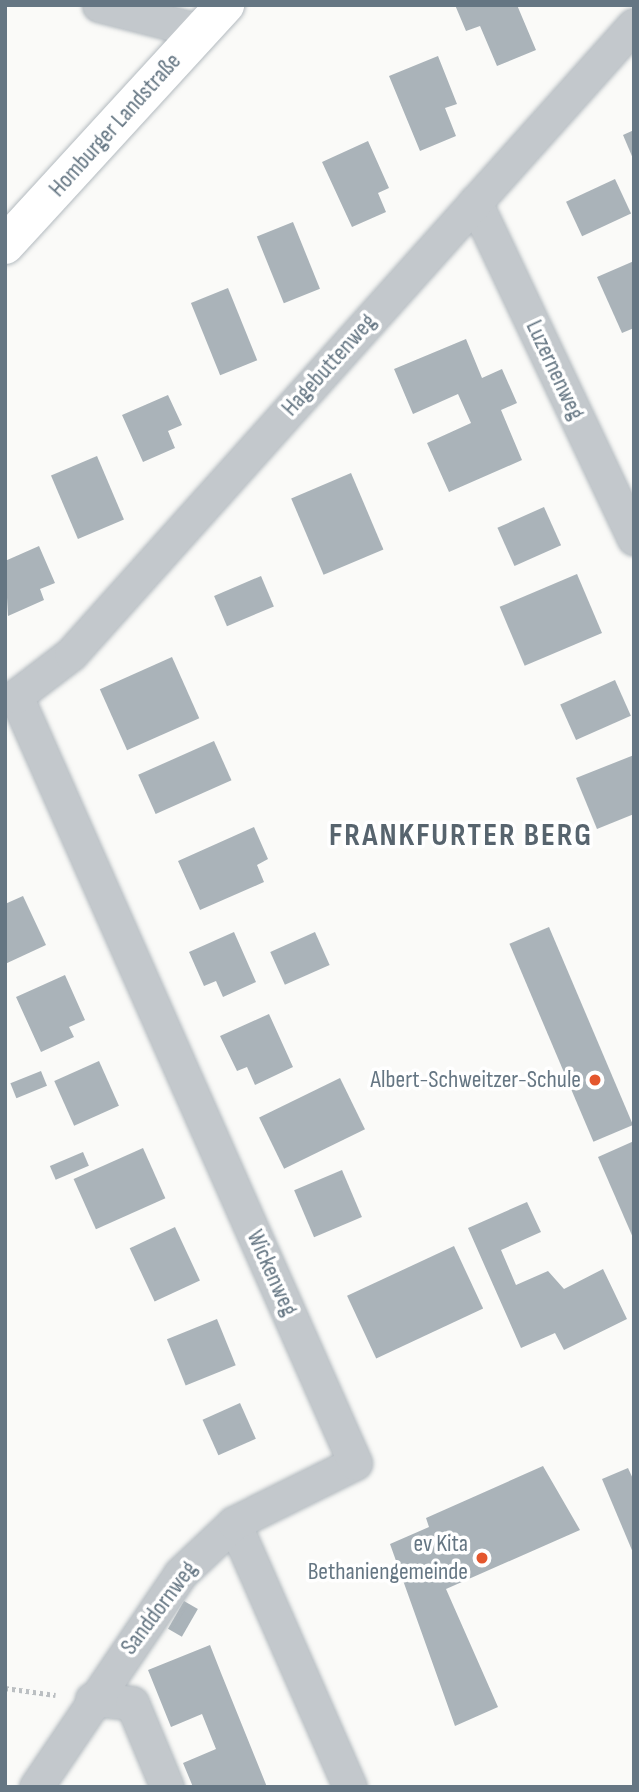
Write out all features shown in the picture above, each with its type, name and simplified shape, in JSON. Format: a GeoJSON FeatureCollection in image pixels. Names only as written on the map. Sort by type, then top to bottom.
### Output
{"type":"FeatureCollection","features":[{"type":"Feature","properties":{"kind":"street"},"geometry":{"type":"LineString","coordinates":[[99,5],[213,18]]}},
{"type":"Feature","properties":{"kind":"street","name":"Homburger Landstraße"},"geometry":{"type":"LineString","coordinates":[[5,245],[213,18]]}},
{"type":"Feature","properties":{"kind":"street","name":"Hagebuttenweg"},"geometry":{"type":"LineString","coordinates":[[16,696],[71,654],[634,25]]}},
{"type":"Feature","properties":{"kind":"street","name":"Luzernenweg"},"geometry":{"type":"LineString","coordinates":[[475,202],[634,538]]}},
{"type":"Feature","properties":{"kind":"street","name":"Wickenweg"},"geometry":{"type":"LineString","coordinates":[[16,696],[355,1463],[234,1523]]}},
{"type":"Feature","properties":{"kind":"street"},"geometry":{"type":"LineString","coordinates":[[234,1523],[350,1787]]}},
{"type":"Feature","properties":{"kind":"street","name":"Sanddornweg"},"geometry":{"type":"LineString","coordinates":[[36,1787],[92,1699],[180,1574],[234,1523]]}},
{"type":"Feature","properties":{"kind":"street"},"geometry":{"type":"LineString","coordinates":[[92,1699],[132,1703],[167,1787]]}},
{"type":"Feature","properties":{"kind":"path"},"geometry":{"type":"LineString","coordinates":[[5,1688],[92,1699]]}},
{"type":"Feature","properties":{"kind":"building"},"geometry":{"type":"Polygon","coordinates":[[[455,5],[517,5],[536,50],[497,66],[480,26],[466,31],[455,5]]]}},
{"type":"Feature","properties":{"kind":"building"},"geometry":{"type":"Polygon","coordinates":[[[438,56],[457,104],[445,108],[456,136],[420,151],[389,76],[438,56]]]}},
{"type":"Feature","properties":{"kind":"building"},"geometry":{"type":"Polygon","coordinates":[[[634,130],[634,161],[623,135],[634,130]]]}},
{"type":"Feature","properties":{"kind":"building"},"geometry":{"type":"Polygon","coordinates":[[[368,141],[389,188],[378,193],[386,212],[352,227],[322,162],[368,141]]]}},
{"type":"Feature","properties":{"kind":"building"},"geometry":{"type":"Polygon","coordinates":[[[615,179],[631,213],[582,236],[566,202],[615,179]]]}},
{"type":"Feature","properties":{"kind":"building"},"geometry":{"type":"Polygon","coordinates":[[[293,222],[320,289],[284,303],[257,237],[293,222]]]}},
{"type":"Feature","properties":{"kind":"building"},"geometry":{"type":"Polygon","coordinates":[[[634,261],[634,328],[622,333],[597,277],[634,261]]]}},
{"type":"Feature","properties":{"kind":"building"},"geometry":{"type":"Polygon","coordinates":[[[228,288],[257,360],[220,375],[191,303],[228,288]]]}},
{"type":"Feature","properties":{"kind":"building"},"geometry":{"type":"Polygon","coordinates":[[[466,339],[482,378],[502,369],[517,403],[501,410],[522,460],[449,492],[427,443],[471,423],[458,394],[413,414],[394,369],[466,339]]]}},
{"type":"Feature","properties":{"kind":"building"},"geometry":{"type":"Polygon","coordinates":[[[168,395],[182,425],[168,431],[175,448],[143,462],[122,415],[168,395]]]}},
{"type":"Feature","properties":{"kind":"building"},"geometry":{"type":"Polygon","coordinates":[[[97,456],[124,520],[78,539],[51,476],[97,456]]]}},
{"type":"Feature","properties":{"kind":"building"},"geometry":{"type":"Polygon","coordinates":[[[351,473],[383,549],[324,575],[291,498],[351,473]]]}},
{"type":"Feature","properties":{"kind":"building"},"geometry":{"type":"Polygon","coordinates":[[[544,507],[561,545],[514,566],[497,528],[544,507]]]}},
{"type":"Feature","properties":{"kind":"building"},"geometry":{"type":"Polygon","coordinates":[[[39,546],[55,583],[40,589],[44,600],[8,616],[5,561],[39,546]]]}},
{"type":"Feature","properties":{"kind":"building"},"geometry":{"type":"Polygon","coordinates":[[[577,574],[602,633],[525,666],[500,607],[577,574]]]}},
{"type":"Feature","properties":{"kind":"building"},"geometry":{"type":"Polygon","coordinates":[[[261,576],[274,606],[227,626],[214,596],[261,576]]]}},
{"type":"Feature","properties":{"kind":"building"},"geometry":{"type":"Polygon","coordinates":[[[172,657],[199,718],[127,750],[100,689],[172,657]]]}},
{"type":"Feature","properties":{"kind":"building"},"geometry":{"type":"Polygon","coordinates":[[[615,680],[631,716],[576,740],[560,704],[615,680]]]}},
{"type":"Feature","properties":{"kind":"building"},"geometry":{"type":"Polygon","coordinates":[[[214,741],[231,780],[156,814],[138,775],[214,741]]]}},
{"type":"Feature","properties":{"kind":"building"},"geometry":{"type":"Polygon","coordinates":[[[634,755],[634,814],[597,829],[576,778],[634,755]]]}},
{"type":"Feature","properties":{"kind":"building"},"geometry":{"type":"Polygon","coordinates":[[[254,827],[268,859],[257,865],[264,882],[200,910],[178,861],[254,827]]]}},
{"type":"Feature","properties":{"kind":"building"},"geometry":{"type":"Polygon","coordinates":[[[23,896],[46,945],[5,964],[5,904],[23,896]]]}},
{"type":"Feature","properties":{"kind":"building"},"geometry":{"type":"Polygon","coordinates":[[[549,927],[633,1125],[593,1142],[509,944],[549,927]]]}},
{"type":"Feature","properties":{"kind":"building"},"geometry":{"type":"Polygon","coordinates":[[[234,932],[256,982],[223,997],[216,981],[204,986],[189,952],[234,932]]]}},
{"type":"Feature","properties":{"kind":"building"},"geometry":{"type":"Polygon","coordinates":[[[315,932],[330,965],[285,985],[270,952],[315,932]]]}},
{"type":"Feature","properties":{"kind":"building"},"geometry":{"type":"Polygon","coordinates":[[[65,975],[85,1020],[69,1027],[74,1037],[41,1052],[16,997],[65,975]]]}},
{"type":"Feature","properties":{"kind":"building"},"geometry":{"type":"Polygon","coordinates":[[[269,1014],[293,1067],[255,1085],[247,1067],[237,1071],[220,1036],[269,1014]]]}},
{"type":"Feature","properties":{"kind":"building"},"geometry":{"type":"Polygon","coordinates":[[[99,1061],[119,1106],[74,1126],[54,1081],[99,1061]]]}},
{"type":"Feature","properties":{"kind":"building"},"geometry":{"type":"Polygon","coordinates":[[[41,1071],[47,1086],[16,1098],[10,1083],[41,1071]]]}},
{"type":"Feature","properties":{"kind":"building"},"geometry":{"type":"Polygon","coordinates":[[[340,1078],[365,1129],[284,1169],[259,1117],[340,1078]]]}},
{"type":"Feature","properties":{"kind":"building"},"geometry":{"type":"Polygon","coordinates":[[[634,1141],[634,1240],[598,1157],[634,1141]]]}},
{"type":"Feature","properties":{"kind":"building"},"geometry":{"type":"Polygon","coordinates":[[[143,1148],[165,1198],[96,1229],[74,1179],[143,1148]]]}},
{"type":"Feature","properties":{"kind":"building"},"geometry":{"type":"Polygon","coordinates":[[[83,1152],[89,1166],[56,1180],[50,1166],[83,1152]]]}},
{"type":"Feature","properties":{"kind":"building"},"geometry":{"type":"Polygon","coordinates":[[[342,1170],[362,1217],[314,1237],[294,1190],[342,1170]]]}},
{"type":"Feature","properties":{"kind":"building"},"geometry":{"type":"Polygon","coordinates":[[[527,1202],[541,1232],[501,1250],[516,1285],[548,1271],[564,1289],[603,1269],[627,1319],[564,1350],[555,1333],[521,1348],[468,1228],[527,1202]]]}},
{"type":"Feature","properties":{"kind":"building"},"geometry":{"type":"Polygon","coordinates":[[[175,1227],[200,1280],[155,1302],[130,1248],[175,1227]]]}},
{"type":"Feature","properties":{"kind":"building"},"geometry":{"type":"Polygon","coordinates":[[[454,1246],[483,1309],[376,1358],[347,1296],[454,1246]]]}},
{"type":"Feature","properties":{"kind":"building"},"geometry":{"type":"Polygon","coordinates":[[[217,1319],[236,1365],[186,1386],[167,1339],[217,1319]]]}},
{"type":"Feature","properties":{"kind":"building"},"geometry":{"type":"Polygon","coordinates":[[[240,1403],[256,1439],[218,1455],[203,1420],[240,1403]]]}},
{"type":"Feature","properties":{"kind":"building"},"geometry":{"type":"Polygon","coordinates":[[[543,1466],[580,1530],[446,1589],[498,1707],[455,1726],[390,1544],[429,1527],[426,1518],[543,1466]]]}},
{"type":"Feature","properties":{"kind":"building"},"geometry":{"type":"Polygon","coordinates":[[[628,1468],[634,1481],[634,1555],[602,1479],[628,1468]]]}},
{"type":"Feature","properties":{"kind":"building"},"geometry":{"type":"Polygon","coordinates":[[[184,1601],[198,1609],[182,1637],[168,1629],[184,1601]]]}},
{"type":"Feature","properties":{"kind":"building"},"geometry":{"type":"Polygon","coordinates":[[[210,1645],[267,1787],[193,1787],[183,1763],[216,1749],[202,1714],[171,1727],[148,1670],[210,1645]]]}},
{"type":"Feature","properties":{"kind":"place","name":"Albert-Schweitzer-Schule"},"geometry":{"type":"Point","coordinates":[595,1080]}},
{"type":"Feature","properties":{"kind":"place","name":"ev Kita Bethaniengemeinde"},"geometry":{"type":"Point","coordinates":[482,1558]}},
{"type":"Feature","properties":{"kind":"district","name":"FRANKFURTER BERG"},"geometry":{"type":"Point","coordinates":[461,836]}}]}
